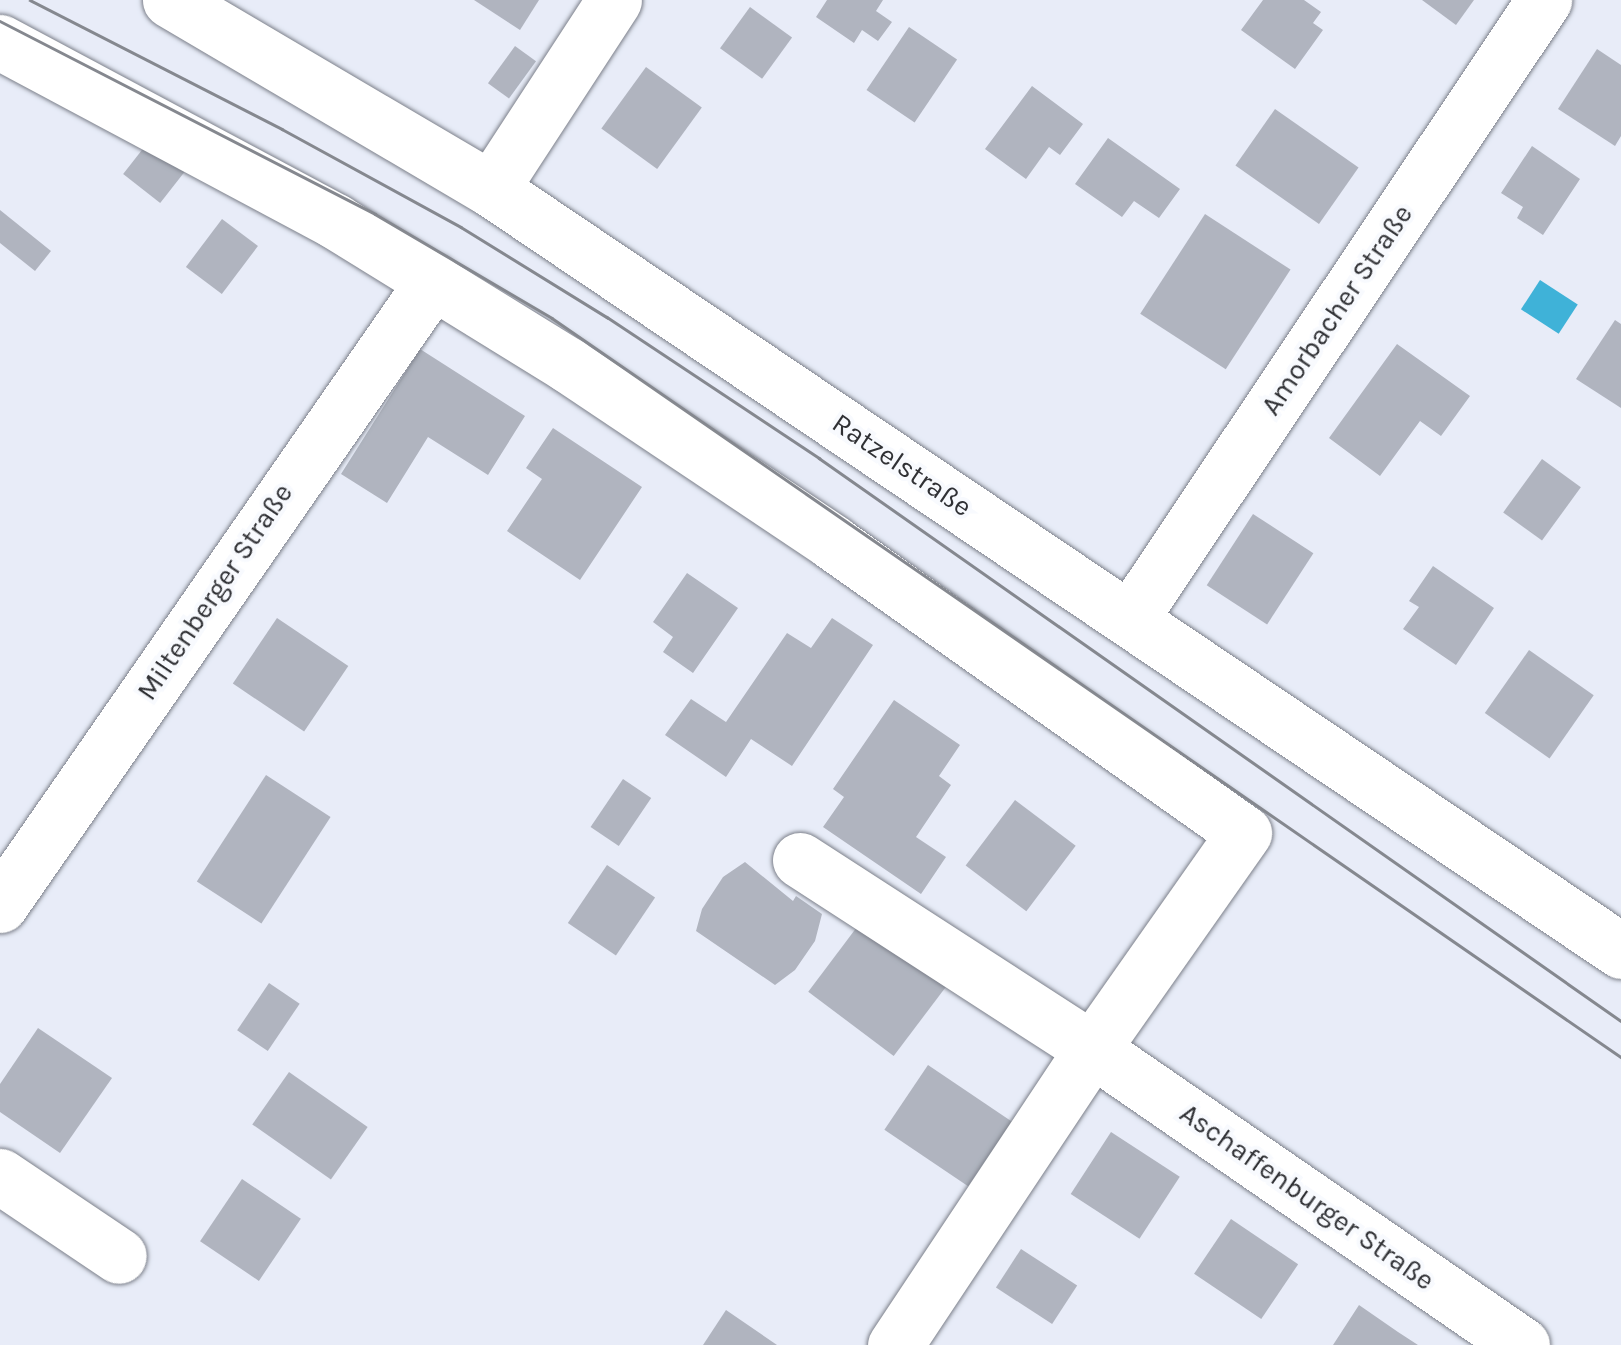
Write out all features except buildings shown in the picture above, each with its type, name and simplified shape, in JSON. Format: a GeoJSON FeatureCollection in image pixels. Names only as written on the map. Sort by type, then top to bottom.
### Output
{"type":"FeatureCollection","features":[{"type":"Feature","properties":{"kind":"street","name":"Ratzelstraße"},"geometry":{"type":"LineString","coordinates":[[170,0],[491,189],[1621,951]]}},
{"type":"Feature","properties":{"kind":"street"},"geometry":{"type":"LineString","coordinates":[[491,189],[614,0]]}},
{"type":"Feature","properties":{"kind":"street","name":"Amorbacher Straße"},"geometry":{"type":"LineString","coordinates":[[1130,619],[1544,0]]}},
{"type":"Feature","properties":{"kind":"street"},"geometry":{"type":"LineString","coordinates":[[0,42],[319,212],[568,365],[832,542],[1244,832],[1092,1049],[895,1345]]}},
{"type":"Feature","properties":{"kind":"street","name":"Miltenberger Straße"},"geometry":{"type":"LineString","coordinates":[[0,905],[433,281]]}},
{"type":"Feature","properties":{"kind":"street","name":"Aschaffenburger Straße"},"geometry":{"type":"LineString","coordinates":[[800,860],[1092,1049],[1522,1345]]}},
{"type":"Feature","properties":{"kind":"street"},"geometry":{"type":"LineString","coordinates":[[0,1176],[119,1256]]}},
{"type":"Feature","properties":{"kind":"water"},"geometry":{"type":"Polygon","coordinates":[[[1540,280],[1578,305],[1559,334],[1521,309],[1540,280]]]}},
{"type":"Feature","properties":{"kind":"tram line"},"geometry":{"type":"LineString","coordinates":[[30,0],[282,129],[461,227],[607,317],[819,458],[1621,1021]]}},
{"type":"Feature","properties":{"kind":"tram line"},"geometry":{"type":"LineString","coordinates":[[0,21],[375,214],[552,318],[1621,1057]]}}]}
